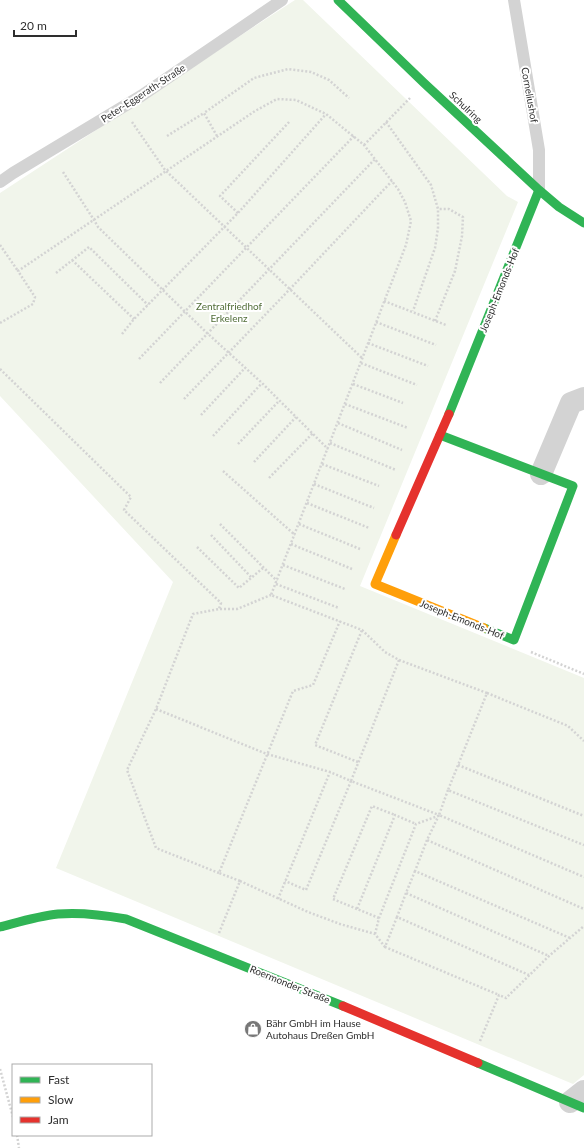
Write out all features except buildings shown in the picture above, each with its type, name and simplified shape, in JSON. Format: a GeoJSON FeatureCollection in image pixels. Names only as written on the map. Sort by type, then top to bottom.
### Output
{"type":"FeatureCollection","features":[{"type":"Feature","properties":{"kind":"street","name":"Schulring"},"geometry":{"type":"LineString","coordinates":[[338,0],[424,83],[539,190],[559,207],[584,223]]}},
{"type":"Feature","properties":{"kind":"street","name":"Joseph-Emonds-Hof"},"geometry":{"type":"LineString","coordinates":[[440,435],[573,486],[514,640],[375,584],[440,435],[539,190]]}},
{"type":"Feature","properties":{"kind":"street"},"geometry":{"type":"LineString","coordinates":[[541,474],[571,403],[584,398]]}},
{"type":"Feature","properties":{"kind":"street","name":"Roermonder Straße"},"geometry":{"type":"LineString","coordinates":[[0,927],[34,918],[58,914],[96,914],[126,918],[579,1100]]}},
{"type":"Feature","properties":{"kind":"lane","name":"Peter-Eggerath-Straße"},"geometry":{"type":"LineString","coordinates":[[0,182],[141,96],[282,0]]}},
{"type":"Feature","properties":{"kind":"lane","name":"Corneliushof"},"geometry":{"type":"LineString","coordinates":[[514,0],[539,150],[539,190]]}},
{"type":"Feature","properties":{"kind":"path"},"geometry":{"type":"LineString","coordinates":[[167,136],[204,113],[254,78],[288,69],[311,72],[329,80],[349,98]]}},
{"type":"Feature","properties":{"kind":"path"},"geometry":{"type":"LineString","coordinates":[[364,145],[424,83]]}},
{"type":"Feature","properties":{"kind":"path"},"geometry":{"type":"LineString","coordinates":[[18,271],[255,110],[277,99],[296,100],[326,114],[364,145],[375,159],[406,202],[411,221],[406,245],[271,595]]}},
{"type":"Feature","properties":{"kind":"path"},"geometry":{"type":"LineString","coordinates":[[204,113],[217,136]]}},
{"type":"Feature","properties":{"kind":"path"},"geometry":{"type":"LineString","coordinates":[[122,334],[134,319],[238,213],[326,114]]}},
{"type":"Feature","properties":{"kind":"path"},"geometry":{"type":"LineString","coordinates":[[238,213],[220,196],[290,121]]}},
{"type":"Feature","properties":{"kind":"path"},"geometry":{"type":"LineString","coordinates":[[132,122],[165,170],[362,358]]}},
{"type":"Feature","properties":{"kind":"path"},"geometry":{"type":"LineString","coordinates":[[386,122],[431,185],[438,209],[438,228],[435,248],[413,312]]}},
{"type":"Feature","properties":{"kind":"path"},"geometry":{"type":"LineString","coordinates":[[139,359],[245,247],[354,136]]}},
{"type":"Feature","properties":{"kind":"path"},"geometry":{"type":"LineString","coordinates":[[160,383],[375,159]]}},
{"type":"Feature","properties":{"kind":"path"},"geometry":{"type":"LineString","coordinates":[[63,172],[98,228],[207,333],[262,383],[328,449]]}},
{"type":"Feature","properties":{"kind":"path"},"geometry":{"type":"LineString","coordinates":[[184,399],[392,181]]}},
{"type":"Feature","properties":{"kind":"path"},"geometry":{"type":"LineString","coordinates":[[434,321],[455,271],[462,236],[463,217],[449,209],[438,209]]}},
{"type":"Feature","properties":{"kind":"path"},"geometry":{"type":"LineString","coordinates":[[0,245],[35,296],[33,304],[0,323]]}},
{"type":"Feature","properties":{"kind":"path"},"geometry":{"type":"LineString","coordinates":[[56,273],[89,247],[148,305]]}},
{"type":"Feature","properties":{"kind":"path"},"geometry":{"type":"LineString","coordinates":[[72,260],[134,319]]}},
{"type":"Feature","properties":{"kind":"path"},"geometry":{"type":"LineString","coordinates":[[384,301],[446,325]]}},
{"type":"Feature","properties":{"kind":"path"},"geometry":{"type":"LineString","coordinates":[[376,322],[436,345]]}},
{"type":"Feature","properties":{"kind":"path"},"geometry":{"type":"LineString","coordinates":[[368,342],[428,366]]}},
{"type":"Feature","properties":{"kind":"path"},"geometry":{"type":"LineString","coordinates":[[361,363],[417,385]]}},
{"type":"Feature","properties":{"kind":"path"},"geometry":{"type":"LineString","coordinates":[[201,415],[245,368]]}},
{"type":"Feature","properties":{"kind":"path"},"geometry":{"type":"LineString","coordinates":[[0,369],[131,497],[124,510],[221,603],[219,609]]}},
{"type":"Feature","properties":{"kind":"path"},"geometry":{"type":"LineString","coordinates":[[212,436],[262,383]]}},
{"type":"Feature","properties":{"kind":"path"},"geometry":{"type":"LineString","coordinates":[[353,384],[402,403]]}},
{"type":"Feature","properties":{"kind":"path"},"geometry":{"type":"LineString","coordinates":[[238,444],[279,401]]}},
{"type":"Feature","properties":{"kind":"path"},"geometry":{"type":"LineString","coordinates":[[345,404],[408,428]]}},
{"type":"Feature","properties":{"kind":"path"},"geometry":{"type":"LineString","coordinates":[[254,462],[296,417]]}},
{"type":"Feature","properties":{"kind":"path"},"geometry":{"type":"LineString","coordinates":[[338,423],[402,450]]}},
{"type":"Feature","properties":{"kind":"path"},"geometry":{"type":"LineString","coordinates":[[269,478],[313,433]]}},
{"type":"Feature","properties":{"kind":"path"},"geometry":{"type":"LineString","coordinates":[[330,444],[396,470]]}},
{"type":"Feature","properties":{"kind":"path"},"geometry":{"type":"LineString","coordinates":[[322,464],[379,486]]}},
{"type":"Feature","properties":{"kind":"path"},"geometry":{"type":"LineString","coordinates":[[223,471],[295,535]]}},
{"type":"Feature","properties":{"kind":"path"},"geometry":{"type":"LineString","coordinates":[[314,484],[374,508]]}},
{"type":"Feature","properties":{"kind":"path"},"geometry":{"type":"LineString","coordinates":[[307,503],[369,528]]}},
{"type":"Feature","properties":{"kind":"path"},"geometry":{"type":"LineString","coordinates":[[220,524],[276,583],[338,608]]}},
{"type":"Feature","properties":{"kind":"path"},"geometry":{"type":"LineString","coordinates":[[299,524],[360,548]]}},
{"type":"Feature","properties":{"kind":"path"},"geometry":{"type":"LineString","coordinates":[[211,535],[252,578]]}},
{"type":"Feature","properties":{"kind":"path"},"geometry":{"type":"LineString","coordinates":[[291,544],[352,569]]}},
{"type":"Feature","properties":{"kind":"path"},"geometry":{"type":"LineString","coordinates":[[197,547],[239,588],[263,568]]}},
{"type":"Feature","properties":{"kind":"path"},"geometry":{"type":"LineString","coordinates":[[283,565],[345,589]]}},
{"type":"Feature","properties":{"kind":"path"},"geometry":{"type":"LineString","coordinates":[[584,741],[568,726],[487,693],[399,660],[385,652],[362,630],[271,595],[237,609],[219,609],[193,614],[156,709],[127,770],[156,848],[240,881],[278,899],[340,924],[375,934],[385,947],[506,998],[549,956],[584,926]]}},
{"type":"Feature","properties":{"kind":"path"},"geometry":{"type":"LineString","coordinates":[[219,873],[293,691],[313,685],[340,621]]}},
{"type":"Feature","properties":{"kind":"path"},"geometry":{"type":"LineString","coordinates":[[358,762],[315,745],[362,630]]}},
{"type":"Feature","properties":{"kind":"path"},"geometry":{"type":"LineString","coordinates":[[514,640],[522,648],[584,674]]}},
{"type":"Feature","properties":{"kind":"path"},"geometry":{"type":"LineString","coordinates":[[286,881],[306,890],[399,660]]}},
{"type":"Feature","properties":{"kind":"path"},"geometry":{"type":"LineString","coordinates":[[385,947],[414,870],[439,816],[458,764],[487,693]]}},
{"type":"Feature","properties":{"kind":"path"},"geometry":{"type":"LineString","coordinates":[[156,709],[267,754],[330,772],[584,877]]}},
{"type":"Feature","properties":{"kind":"path"},"geometry":{"type":"LineString","coordinates":[[458,764],[584,816]]}},
{"type":"Feature","properties":{"kind":"path"},"geometry":{"type":"LineString","coordinates":[[278,899],[330,772]]}},
{"type":"Feature","properties":{"kind":"path"},"geometry":{"type":"LineString","coordinates":[[448,790],[584,845]]}},
{"type":"Feature","properties":{"kind":"path"},"geometry":{"type":"LineString","coordinates":[[379,918],[334,899],[372,806],[416,824],[439,816]]}},
{"type":"Feature","properties":{"kind":"path"},"geometry":{"type":"LineString","coordinates":[[357,909],[395,815]]}},
{"type":"Feature","properties":{"kind":"path"},"geometry":{"type":"LineString","coordinates":[[375,934],[379,918],[416,824]]}},
{"type":"Feature","properties":{"kind":"path"},"geometry":{"type":"LineString","coordinates":[[427,840],[584,909]]}},
{"type":"Feature","properties":{"kind":"path"},"geometry":{"type":"LineString","coordinates":[[414,870],[570,938]]}},
{"type":"Feature","properties":{"kind":"path"},"geometry":{"type":"LineString","coordinates":[[211,952],[240,881]]}},
{"type":"Feature","properties":{"kind":"path"},"geometry":{"type":"LineString","coordinates":[[406,892],[549,956]]}},
{"type":"Feature","properties":{"kind":"path"},"geometry":{"type":"LineString","coordinates":[[397,917],[529,975]]}},
{"type":"Feature","properties":{"kind":"path"},"geometry":{"type":"LineString","coordinates":[[479,1041],[499,994]]}},
{"type":"Feature","properties":{"kind":"path"},"geometry":{"type":"LineString","coordinates":[[0,1069],[12,1113]]}},
{"type":"Feature","properties":{"kind":"path"},"geometry":{"type":"LineString","coordinates":[[17,1136],[20,1148]]}},
{"type":"Feature","properties":{"kind":"green space","name":"Zentralfriedhof Erkelenz"},"geometry":{"type":"Polygon","coordinates":[[[295,0],[303,0],[507,196],[518,202],[360,586],[584,678],[584,1075],[573,1084],[56,868],[173,582],[0,396],[0,193],[295,0]]]}},
{"type":"Feature","properties":{"kind":"traffic: fast"},"geometry":{"type":"LineString","coordinates":[[338,0],[424,83],[539,190],[559,207],[584,223]]}},
{"type":"Feature","properties":{"kind":"traffic: fast"},"geometry":{"type":"LineString","coordinates":[[449,414],[539,190]]}},
{"type":"Feature","properties":{"kind":"traffic: fast"},"geometry":{"type":"LineString","coordinates":[[440,435],[573,486],[514,640],[484,628]]}},
{"type":"Feature","properties":{"kind":"traffic: fast"},"geometry":{"type":"LineString","coordinates":[[0,927],[58,914],[92,914],[126,919],[343,1006]]}},
{"type":"Feature","properties":{"kind":"traffic: fast"},"geometry":{"type":"LineString","coordinates":[[478,1063],[584,1108]]}},
{"type":"Feature","properties":{"kind":"traffic: slow"},"geometry":{"type":"LineString","coordinates":[[396,535],[375,584],[484,628]]}},
{"type":"Feature","properties":{"kind":"traffic: jam"},"geometry":{"type":"LineString","coordinates":[[396,535],[449,414]]}},
{"type":"Feature","properties":{"kind":"traffic: jam"},"geometry":{"type":"LineString","coordinates":[[343,1006],[478,1063]]}},
{"type":"Feature","properties":{"kind":"place","name":"Bähr GmbH im Hause Autohaus Dreßen GmbH"},"geometry":{"type":"Point","coordinates":[253,1029]}}]}
